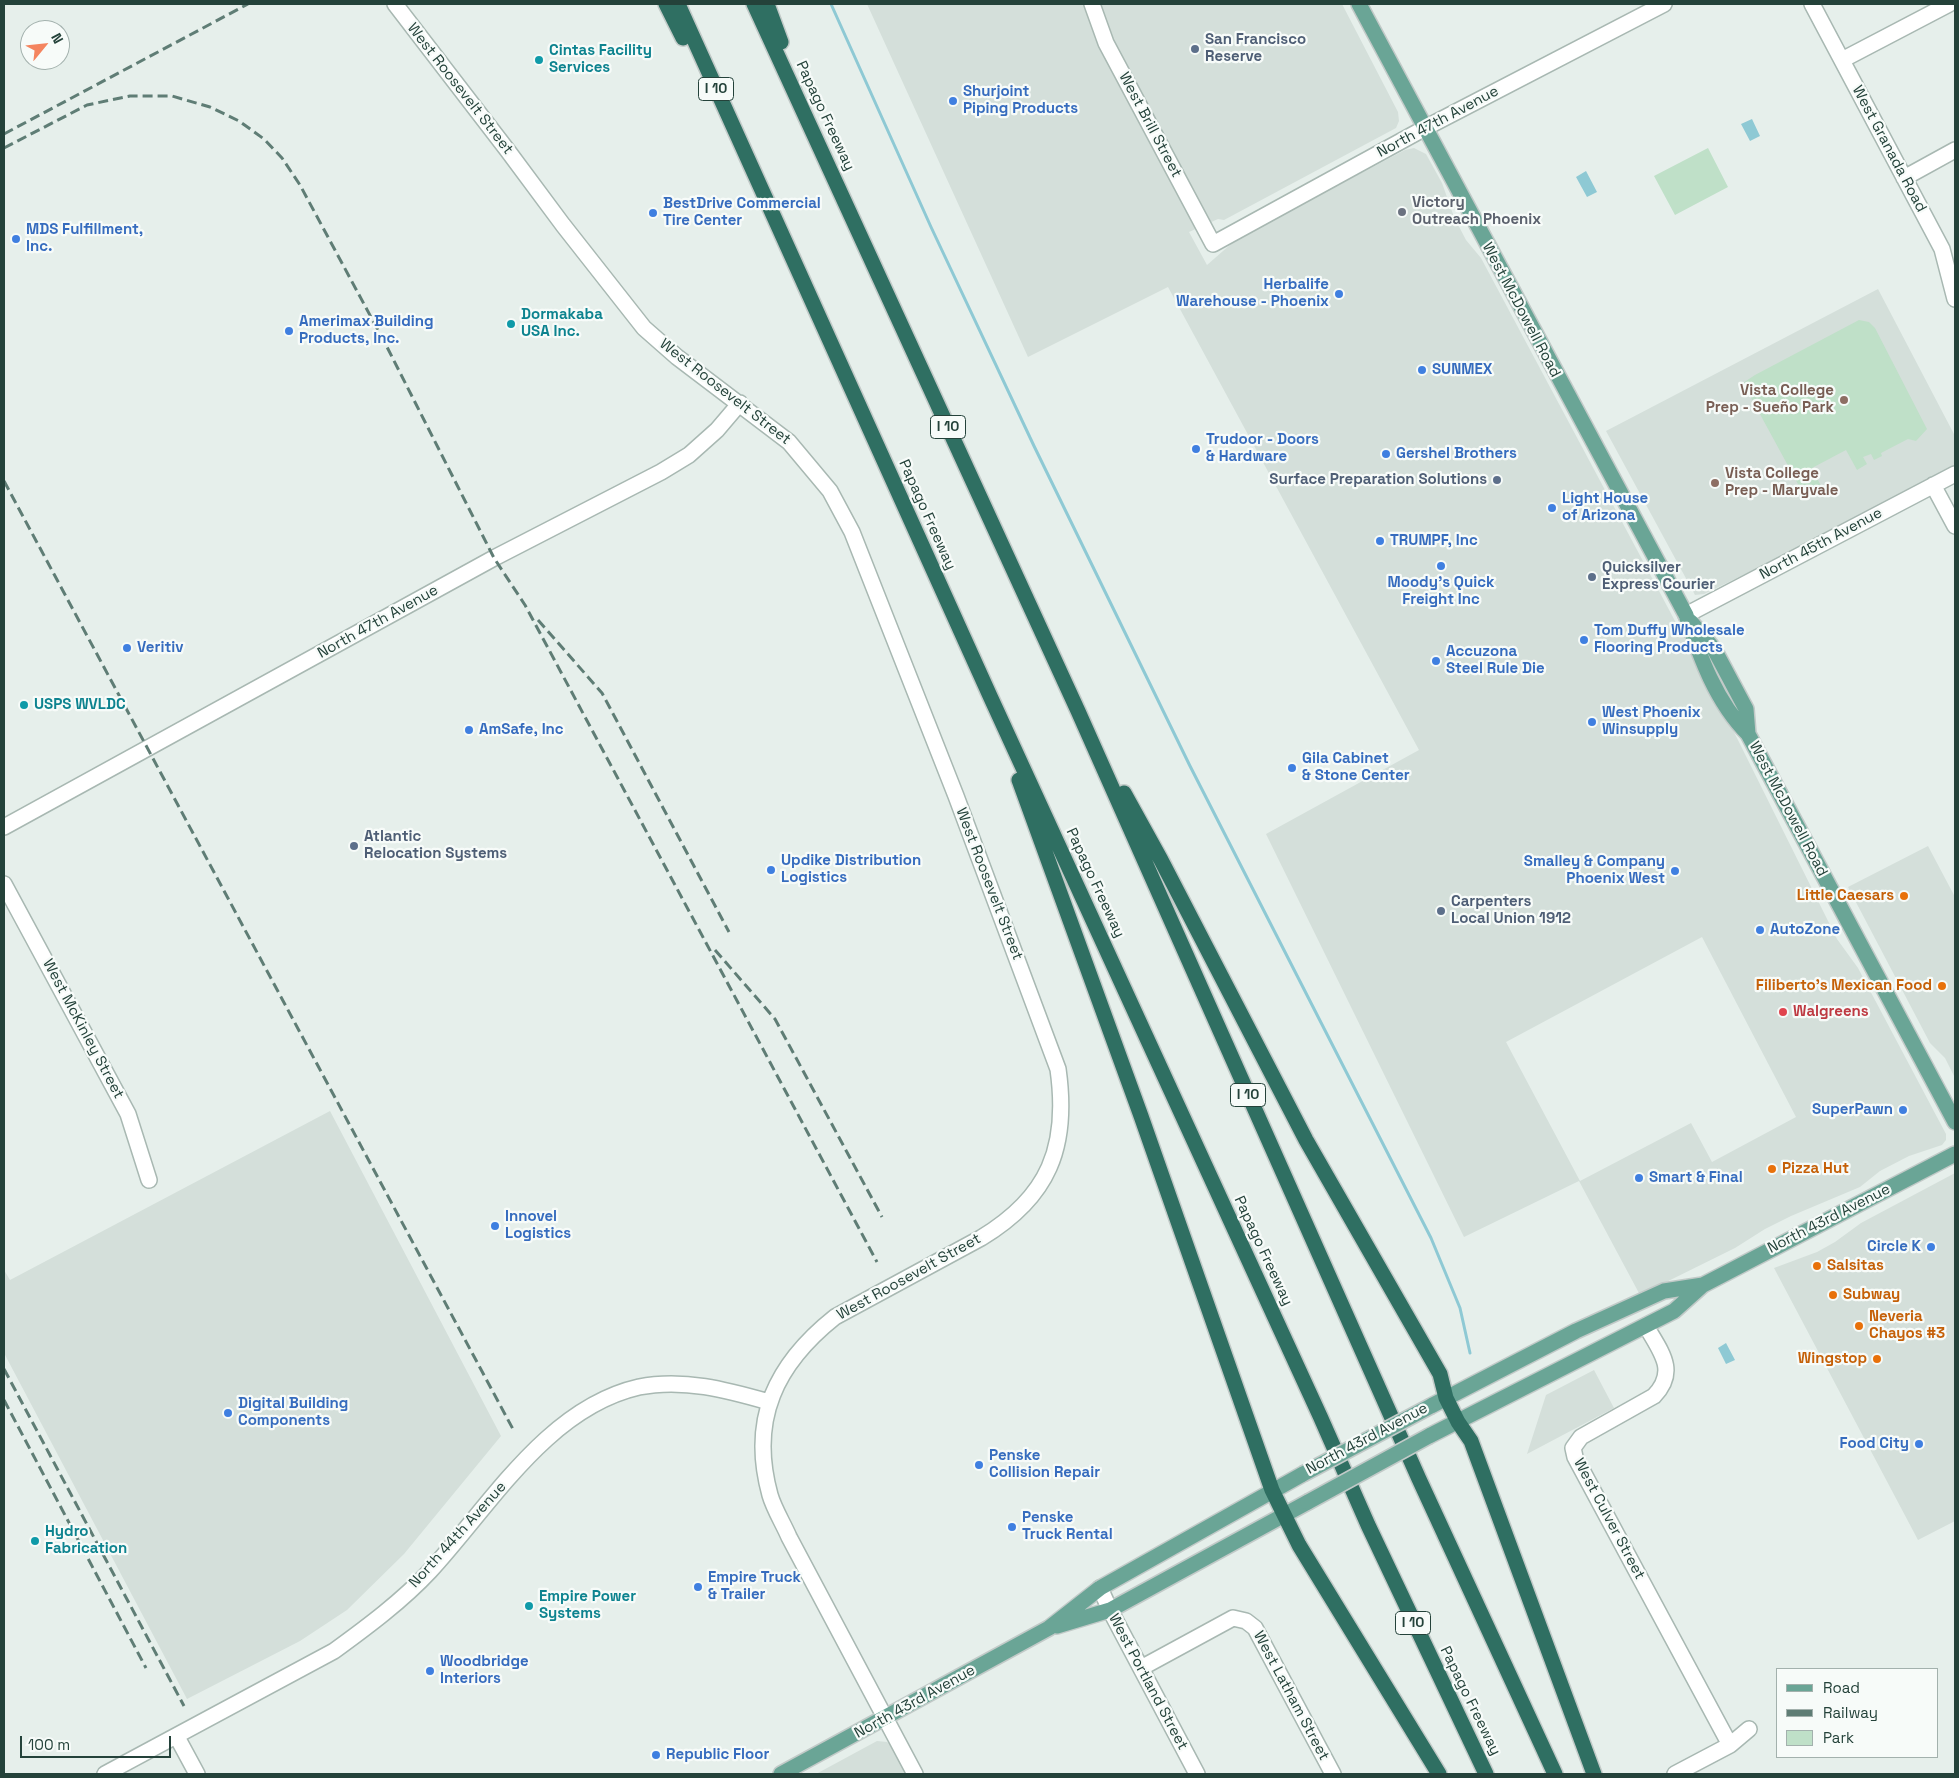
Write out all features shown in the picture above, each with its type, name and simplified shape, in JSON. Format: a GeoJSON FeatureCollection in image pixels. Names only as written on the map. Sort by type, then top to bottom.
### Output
{"type":"FeatureCollection","features":[{"type":"Feature","properties":{"kind":"highway"},"geometry":{"type":"LineString","coordinates":[[666,4],[753,174]]}},
{"type":"Feature","properties":{"kind":"highway","name":"Papago Freeway"},"geometry":{"type":"LineString","coordinates":[[678,4],[753,174],[1368,1525],[1486,1774]]}},
{"type":"Feature","properties":{"kind":"highway","name":"Papago Freeway"},"geometry":{"type":"LineString","coordinates":[[754,4],[1078,712],[1419,1479],[1555,1774]]}},
{"type":"Feature","properties":{"kind":"highway"},"geometry":{"type":"LineString","coordinates":[[767,4],[818,142]]}},
{"type":"Feature","properties":{"kind":"highway"},"geometry":{"type":"LineString","coordinates":[[990,696],[1049,868],[1141,1116],[1272,1490],[1284,1516],[1324,1587],[1439,1774]]}},
{"type":"Feature","properties":{"kind":"highway"},"geometry":{"type":"LineString","coordinates":[[1078,712],[1161,860],[1306,1140],[1440,1374],[1446,1398],[1458,1422],[1471,1441],[1594,1774]]}},
{"type":"Feature","properties":{"kind":"main road","name":"West McDowell Road"},"geometry":{"type":"LineString","coordinates":[[1359,4],[1686,615],[1714,649],[1746,709],[1748,734],[1955,1122]]}},
{"type":"Feature","properties":{"kind":"main road","name":"North 43rd Avenue"},"geometry":{"type":"LineString","coordinates":[[1049,1628],[1110,1610],[1444,1429],[1674,1311],[1703,1284],[1955,1154]]}},
{"type":"Feature","properties":{"kind":"main road","name":"North 43rd Avenue"},"geometry":{"type":"LineString","coordinates":[[781,1774],[1049,1628],[1100,1588],[1272,1490],[1576,1331],[1664,1291],[1703,1284]]}},
{"type":"Feature","properties":{"kind":"main road"},"geometry":{"type":"LineString","coordinates":[[1664,1291],[1674,1311]]}},
{"type":"Feature","properties":{"kind":"main road"},"geometry":{"type":"LineString","coordinates":[[1646,1326],[1664,1291]]}},
{"type":"Feature","properties":{"kind":"street","name":"West Roosevelt Street"},"geometry":{"type":"LineString","coordinates":[[395,4],[506,147],[562,225],[644,328],[677,357],[780,432],[804,458],[830,492],[852,532],[1058,1069],[1061,1091],[1058,1147],[1043,1178],[1025,1206],[999,1228],[835,1318],[816,1333],[795,1354],[781,1375],[769,1402],[763,1449],[765,1472],[771,1497],[792,1542],[915,1774]]}},
{"type":"Feature","properties":{"kind":"street","name":"West Brill Street"},"geometry":{"type":"LineString","coordinates":[[1092,4],[1106,43],[1213,244]]}},
{"type":"Feature","properties":{"kind":"street","name":"North 47th Avenue"},"geometry":{"type":"LineString","coordinates":[[1213,244],[1425,128],[1664,4]]}},
{"type":"Feature","properties":{"kind":"street","name":"West Granada Road"},"geometry":{"type":"LineString","coordinates":[[1812,4],[1942,249],[1955,299]]}},
{"type":"Feature","properties":{"kind":"street"},"geometry":{"type":"LineString","coordinates":[[1842,60],[1949,4]]}},
{"type":"Feature","properties":{"kind":"street"},"geometry":{"type":"LineString","coordinates":[[1904,178],[1955,150]]}},
{"type":"Feature","properties":{"kind":"street","name":"North 47th Avenue"},"geometry":{"type":"LineString","coordinates":[[4,826],[487,562],[661,472],[688,455],[717,430],[740,402]]}},
{"type":"Feature","properties":{"kind":"street","name":"North 45th Avenue"},"geometry":{"type":"LineString","coordinates":[[1686,615],[1955,474]]}},
{"type":"Feature","properties":{"kind":"street"},"geometry":{"type":"LineString","coordinates":[[1933,485],[1955,526]]}},
{"type":"Feature","properties":{"kind":"street","name":"West McKinley Street"},"geometry":{"type":"LineString","coordinates":[[4,884],[128,1114],[149,1180]]}},
{"type":"Feature","properties":{"kind":"street","name":"West Culver Street"},"geometry":{"type":"LineString","coordinates":[[1646,1326],[1667,1368],[1667,1378],[1663,1387],[1654,1396],[1581,1437],[1573,1448],[1575,1457],[1730,1745]]}},
{"type":"Feature","properties":{"kind":"street","name":"North 44th Avenue"},"geometry":{"type":"LineString","coordinates":[[105,1774],[334,1651],[361,1632],[429,1572],[545,1439],[573,1416],[604,1399],[640,1387],[666,1385],[717,1387],[769,1402]]}},
{"type":"Feature","properties":{"kind":"street","name":"West Portland Street"},"geometry":{"type":"LineString","coordinates":[[1100,1588],[1197,1774]]}},
{"type":"Feature","properties":{"kind":"street","name":"West Latham Street"},"geometry":{"type":"LineString","coordinates":[[1141,1668],[1233,1618],[1246,1621],[1255,1628],[1333,1774]]}},
{"type":"Feature","properties":{"kind":"street"},"geometry":{"type":"LineString","coordinates":[[1675,1774],[1730,1745],[1749,1730]]}},
{"type":"Feature","properties":{"kind":"street"},"geometry":{"type":"LineString","coordinates":[[177,1737],[197,1774]]}},
{"type":"Feature","properties":{"kind":"shaded area"},"geometry":{"type":"Polygon","coordinates":[[[867,4],[1342,4],[1398,112],[1399,121],[1396,128],[1224,220],[1218,219],[1189,232],[1207,265],[1239,237],[1405,150],[1414,148],[1426,154],[1442,183],[1454,217],[1466,240],[1481,258],[1729,722],[1837,939],[1858,968],[1946,1134],[1946,1140],[1942,1145],[1909,1156],[1880,1171],[1860,1187],[1791,1216],[1765,1229],[1735,1248],[1640,1295],[1579,1181],[1464,1237],[1266,834],[1419,750],[1168,287],[1028,357],[867,4]],[[1702,937],[1506,1042],[1580,1181],[1691,1123],[1712,1162],[1796,1117],[1702,937]]]}},
{"type":"Feature","properties":{"kind":"shaded area"},"geometry":{"type":"Polygon","coordinates":[[[1878,289],[1955,436],[1955,465],[1824,536],[1704,594],[1695,595],[1606,431],[1878,289]]]}},
{"type":"Feature","properties":{"kind":"shaded area"},"geometry":{"type":"Polygon","coordinates":[[[1928,846],[1955,897],[1955,1078],[1945,1058],[1930,1043],[1848,887],[1928,846]]]}},
{"type":"Feature","properties":{"kind":"shaded area"},"geometry":{"type":"Polygon","coordinates":[[[330,1111],[501,1436],[404,1554],[347,1610],[300,1641],[187,1699],[4,1353],[4,1270],[10,1280],[330,1111]]]}},
{"type":"Feature","properties":{"kind":"shaded area"},"geometry":{"type":"Polygon","coordinates":[[[1955,1173],[1955,1521],[1918,1540],[1774,1268],[1817,1252],[1835,1242],[1861,1223],[1955,1173]]]}},
{"type":"Feature","properties":{"kind":"shaded area"},"geometry":{"type":"Polygon","coordinates":[[[1594,1370],[1614,1408],[1527,1454],[1546,1395],[1594,1370]]]}},
{"type":"Feature","properties":{"kind":"shaded area"},"geometry":{"type":"Polygon","coordinates":[[[877,1741],[887,1742],[892,1745],[907,1774],[816,1774],[877,1741]]]}},
{"type":"Feature","properties":{"kind":"green space"},"geometry":{"type":"Polygon","coordinates":[[[1708,148],[1728,187],[1675,215],[1654,176],[1708,148]]]}},
{"type":"Feature","properties":{"kind":"green space"},"geometry":{"type":"Polygon","coordinates":[[[1859,320],[1869,322],[1875,328],[1927,429],[1916,441],[1908,439],[1881,453],[1882,456],[1874,460],[1871,454],[1863,457],[1867,464],[1857,470],[1846,450],[1812,468],[1821,486],[1804,495],[1743,383],[1859,320]]]}},
{"type":"Feature","properties":{"kind":"water"},"geometry":{"type":"Polygon","coordinates":[[[1752,119],[1760,136],[1750,141],[1741,124],[1752,119]]]}},
{"type":"Feature","properties":{"kind":"water"},"geometry":{"type":"Polygon","coordinates":[[[1586,171],[1597,192],[1587,197],[1576,177],[1586,171]]]}},
{"type":"Feature","properties":{"kind":"water"},"geometry":{"type":"Polygon","coordinates":[[[1726,1343],[1735,1360],[1726,1364],[1718,1348],[1726,1343]]]}},
{"type":"Feature","properties":{"kind":"waterway"},"geometry":{"type":"LineString","coordinates":[[831,4],[931,227],[1034,446],[1190,766],[1431,1238],[1460,1308],[1470,1353]]}},
{"type":"Feature","properties":{"kind":"railway"},"geometry":{"type":"LineString","coordinates":[[4,134],[248,4]]}},
{"type":"Feature","properties":{"kind":"railway"},"geometry":{"type":"LineString","coordinates":[[4,148],[87,105],[130,96],[172,96],[210,107],[239,121],[264,139],[282,158],[300,185],[386,345],[494,558],[525,605],[877,1262]]}},
{"type":"Feature","properties":{"kind":"railway"},"geometry":{"type":"LineString","coordinates":[[4,481],[514,1431]]}},
{"type":"Feature","properties":{"kind":"railway"},"geometry":{"type":"LineString","coordinates":[[538,620],[602,693],[729,932]]}},
{"type":"Feature","properties":{"kind":"railway"},"geometry":{"type":"LineString","coordinates":[[715,950],[775,1019],[882,1217]]}},
{"type":"Feature","properties":{"kind":"railway"},"geometry":{"type":"LineString","coordinates":[[4,1369],[184,1706]]}},
{"type":"Feature","properties":{"kind":"railway"},"geometry":{"type":"LineString","coordinates":[[4,1400],[146,1668]]}},
{"type":"Feature","properties":{"kind":"place","name":"San Francisco Reserve"},"geometry":{"type":"Point","coordinates":[1195,49]}},
{"type":"Feature","properties":{"kind":"place","name":"Cintas Facility Services"},"geometry":{"type":"Point","coordinates":[539,60]}},
{"type":"Feature","properties":{"kind":"place","name":"Shurjoint Piping Products"},"geometry":{"type":"Point","coordinates":[953,101]}},
{"type":"Feature","properties":{"kind":"place","name":"Victory Outreach Phoenix"},"geometry":{"type":"Point","coordinates":[1402,212]}},
{"type":"Feature","properties":{"kind":"place","name":"BestDrive Commercial Tire Center"},"geometry":{"type":"Point","coordinates":[653,213]}},
{"type":"Feature","properties":{"kind":"place","name":"MDS Fulfillment, Inc."},"geometry":{"type":"Point","coordinates":[16,239]}},
{"type":"Feature","properties":{"kind":"place","name":"Herbalife Warehouse - Phoenix"},"geometry":{"type":"Point","coordinates":[1339,294]}},
{"type":"Feature","properties":{"kind":"place","name":"Dormakaba USA Inc."},"geometry":{"type":"Point","coordinates":[511,324]}},
{"type":"Feature","properties":{"kind":"place","name":"Amerimax Building Products, Inc."},"geometry":{"type":"Point","coordinates":[289,331]}},
{"type":"Feature","properties":{"kind":"place","name":"SUNMEX"},"geometry":{"type":"Point","coordinates":[1422,370]}},
{"type":"Feature","properties":{"kind":"place","name":"Vista College Prep - Sueño Park"},"geometry":{"type":"Point","coordinates":[1844,400]}},
{"type":"Feature","properties":{"kind":"place","name":"Trudoor - Doors & Hardware"},"geometry":{"type":"Point","coordinates":[1196,449]}},
{"type":"Feature","properties":{"kind":"place","name":"Gershel Brothers"},"geometry":{"type":"Point","coordinates":[1386,454]}},
{"type":"Feature","properties":{"kind":"place","name":"Surface Preparation Solutions"},"geometry":{"type":"Point","coordinates":[1497,480]}},
{"type":"Feature","properties":{"kind":"place","name":"Vista College Prep - Maryvale"},"geometry":{"type":"Point","coordinates":[1715,483]}},
{"type":"Feature","properties":{"kind":"place","name":"Light House of Arizona"},"geometry":{"type":"Point","coordinates":[1552,508]}},
{"type":"Feature","properties":{"kind":"place","name":"TRUMPF, Inc"},"geometry":{"type":"Point","coordinates":[1380,541]}},
{"type":"Feature","properties":{"kind":"place","name":"Moody's Quick Freight Inc"},"geometry":{"type":"Point","coordinates":[1441,566]}},
{"type":"Feature","properties":{"kind":"place","name":"Quicksilver Express Courier"},"geometry":{"type":"Point","coordinates":[1592,577]}},
{"type":"Feature","properties":{"kind":"place","name":"Tom Duffy Wholesale Flooring Products"},"geometry":{"type":"Point","coordinates":[1584,640]}},
{"type":"Feature","properties":{"kind":"place","name":"Veritiv"},"geometry":{"type":"Point","coordinates":[127,648]}},
{"type":"Feature","properties":{"kind":"place","name":"Accuzona Steel Rule Die"},"geometry":{"type":"Point","coordinates":[1436,661]}},
{"type":"Feature","properties":{"kind":"place","name":"USPS WVLDC"},"geometry":{"type":"Point","coordinates":[24,705]}},
{"type":"Feature","properties":{"kind":"place","name":"West Phoenix Winsupply"},"geometry":{"type":"Point","coordinates":[1592,722]}},
{"type":"Feature","properties":{"kind":"place","name":"AmSafe, Inc"},"geometry":{"type":"Point","coordinates":[469,730]}},
{"type":"Feature","properties":{"kind":"place","name":"Gila Cabinet & Stone Center"},"geometry":{"type":"Point","coordinates":[1292,768]}},
{"type":"Feature","properties":{"kind":"place","name":"Atlantic Relocation Systems"},"geometry":{"type":"Point","coordinates":[354,846]}},
{"type":"Feature","properties":{"kind":"place","name":"Updike Distribution Logistics"},"geometry":{"type":"Point","coordinates":[771,870]}},
{"type":"Feature","properties":{"kind":"place","name":"Smalley & Company Phoenix West"},"geometry":{"type":"Point","coordinates":[1675,871]}},
{"type":"Feature","properties":{"kind":"place","name":"Little Caesars"},"geometry":{"type":"Point","coordinates":[1904,896]}},
{"type":"Feature","properties":{"kind":"place","name":"Carpenters Local Union 1912"},"geometry":{"type":"Point","coordinates":[1441,911]}},
{"type":"Feature","properties":{"kind":"place","name":"AutoZone"},"geometry":{"type":"Point","coordinates":[1760,930]}},
{"type":"Feature","properties":{"kind":"place","name":"Filiberto's Mexican Food"},"geometry":{"type":"Point","coordinates":[1942,986]}},
{"type":"Feature","properties":{"kind":"place","name":"Walgreens"},"geometry":{"type":"Point","coordinates":[1783,1012]}},
{"type":"Feature","properties":{"kind":"place","name":"SuperPawn"},"geometry":{"type":"Point","coordinates":[1903,1110]}},
{"type":"Feature","properties":{"kind":"place","name":"Pizza Hut"},"geometry":{"type":"Point","coordinates":[1772,1169]}},
{"type":"Feature","properties":{"kind":"place","name":"Smart & Final"},"geometry":{"type":"Point","coordinates":[1639,1178]}},
{"type":"Feature","properties":{"kind":"place","name":"Innovel Logistics"},"geometry":{"type":"Point","coordinates":[495,1226]}},
{"type":"Feature","properties":{"kind":"place","name":"Circle K"},"geometry":{"type":"Point","coordinates":[1931,1247]}},
{"type":"Feature","properties":{"kind":"place","name":"Salsitas"},"geometry":{"type":"Point","coordinates":[1817,1266]}},
{"type":"Feature","properties":{"kind":"place","name":"Subway"},"geometry":{"type":"Point","coordinates":[1833,1295]}},
{"type":"Feature","properties":{"kind":"place","name":"Neveria Chayos #3"},"geometry":{"type":"Point","coordinates":[1859,1326]}},
{"type":"Feature","properties":{"kind":"place","name":"Wingstop"},"geometry":{"type":"Point","coordinates":[1877,1359]}},
{"type":"Feature","properties":{"kind":"place","name":"Digital Building Components"},"geometry":{"type":"Point","coordinates":[228,1413]}},
{"type":"Feature","properties":{"kind":"place","name":"Food City"},"geometry":{"type":"Point","coordinates":[1919,1444]}},
{"type":"Feature","properties":{"kind":"place","name":"Penske Collision Repair"},"geometry":{"type":"Point","coordinates":[979,1465]}},
{"type":"Feature","properties":{"kind":"place","name":"Penske Truck Rental"},"geometry":{"type":"Point","coordinates":[1012,1527]}},
{"type":"Feature","properties":{"kind":"place","name":"Hydro Fabrication"},"geometry":{"type":"Point","coordinates":[35,1541]}},
{"type":"Feature","properties":{"kind":"place","name":"Empire Truck & Trailer"},"geometry":{"type":"Point","coordinates":[698,1587]}},
{"type":"Feature","properties":{"kind":"place","name":"Empire Power Systems"},"geometry":{"type":"Point","coordinates":[529,1606]}},
{"type":"Feature","properties":{"kind":"place","name":"Woodbridge Interiors"},"geometry":{"type":"Point","coordinates":[430,1671]}},
{"type":"Feature","properties":{"kind":"place","name":"Republic Floor"},"geometry":{"type":"Point","coordinates":[656,1755]}}]}
